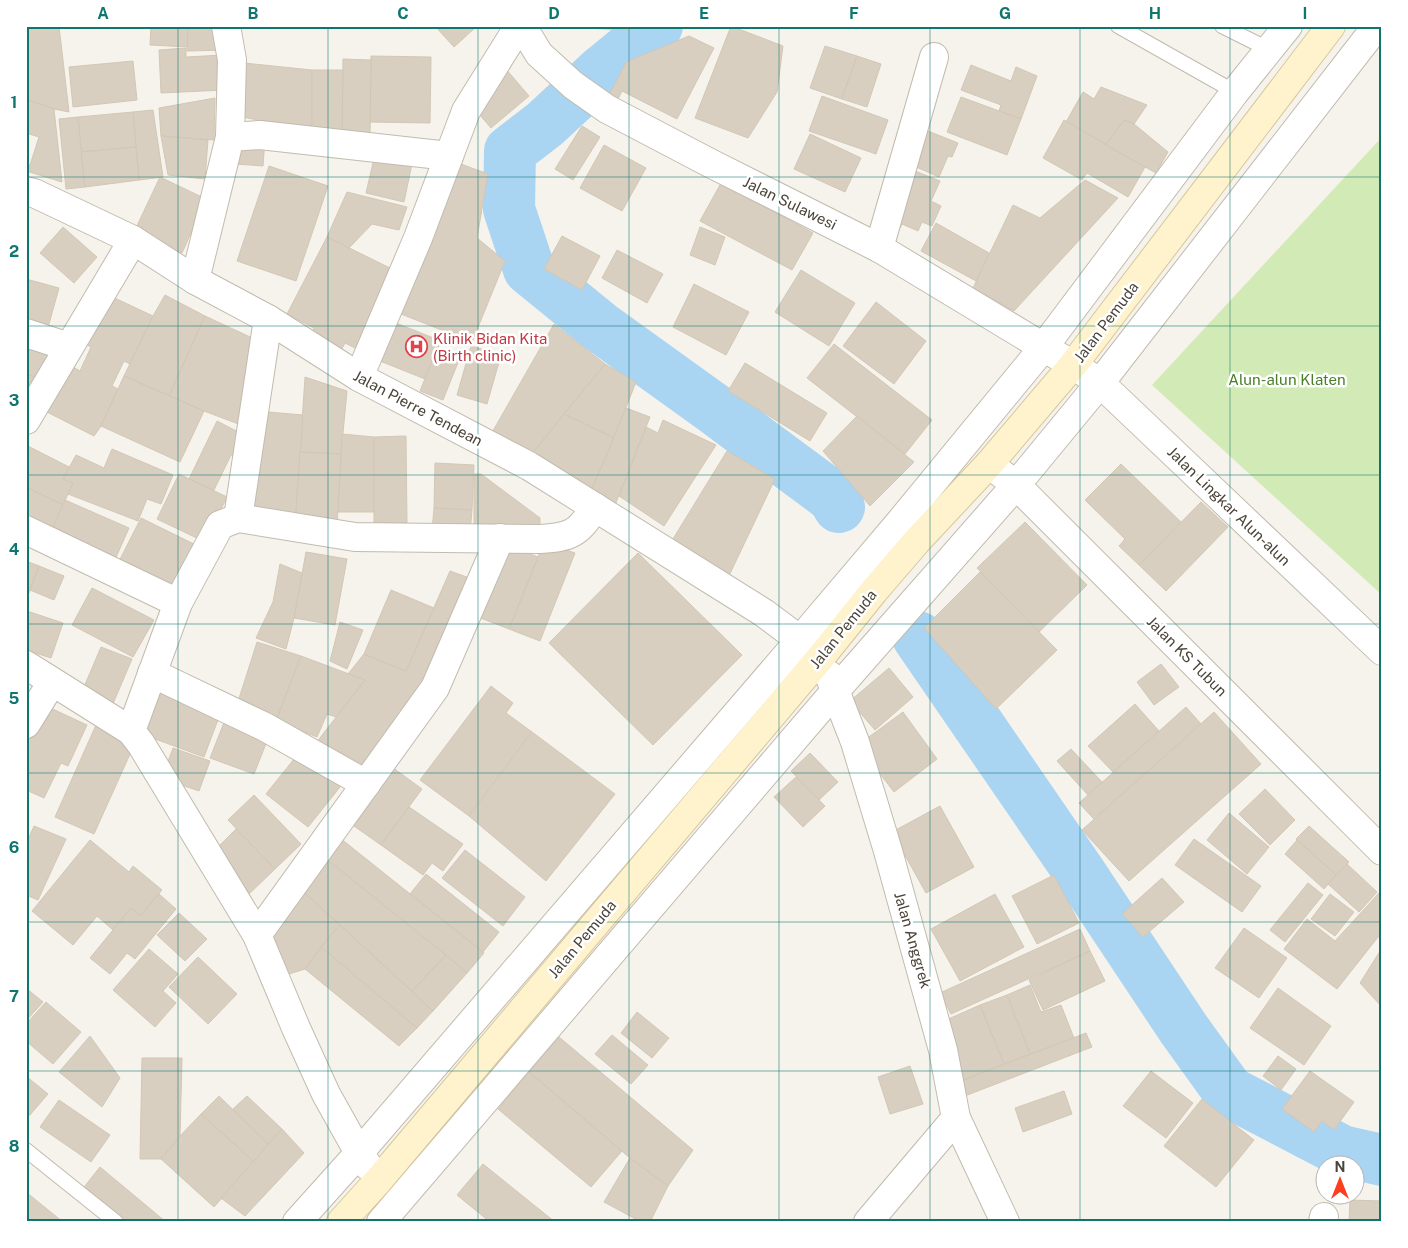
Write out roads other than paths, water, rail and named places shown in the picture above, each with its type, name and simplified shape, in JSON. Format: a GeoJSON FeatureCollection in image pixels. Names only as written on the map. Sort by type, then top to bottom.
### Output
{"type":"FeatureCollection","features":[{"type":"Feature","properties":{"kind":"main road","name":"Jalan Pemuda"},"geometry":{"type":"LineString","coordinates":[[341,1222],[821,657],[874,591],[917,541],[989,464],[1073,365],[1331,26]]}},
{"type":"Feature","properties":{"kind":"street"},"geometry":{"type":"LineString","coordinates":[[195,280],[230,137],[232,60],[226,26]]}},
{"type":"Feature","properties":{"kind":"street"},"geometry":{"type":"LineString","coordinates":[[359,378],[418,238],[466,111],[520,26]]}},
{"type":"Feature","properties":{"kind":"street","name":"Jalan Sulawesi"},"geometry":{"type":"LineString","coordinates":[[520,26],[539,54],[573,85],[606,109],[879,248],[1073,365]]}},
{"type":"Feature","properties":{"kind":"street"},"geometry":{"type":"LineString","coordinates":[[297,1222],[359,1153],[906,515],[1043,348],[1235,92],[1288,26]]}},
{"type":"Feature","properties":{"kind":"street"},"geometry":{"type":"LineString","coordinates":[[381,1222],[836,690],[1016,484],[1100,383],[1379,27]]}},
{"type":"Feature","properties":{"kind":"street"},"geometry":{"type":"LineString","coordinates":[[879,248],[934,57]]}},
{"type":"Feature","properties":{"kind":"street"},"geometry":{"type":"LineString","coordinates":[[230,137],[260,135],[449,156]]}},
{"type":"Feature","properties":{"kind":"street","name":"Jalan Pierre Tendean"},"geometry":{"type":"LineString","coordinates":[[26,191],[34,193],[132,240],[195,280],[268,319],[359,378],[529,466],[764,613],[821,657]]}},
{"type":"Feature","properties":{"kind":"street"},"geometry":{"type":"LineString","coordinates":[[26,420],[132,240]]}},
{"type":"Feature","properties":{"kind":"street"},"geometry":{"type":"LineString","coordinates":[[238,518],[268,319]]}},
{"type":"Feature","properties":{"kind":"street"},"geometry":{"type":"LineString","coordinates":[[26,333],[69,347]]}},
{"type":"Feature","properties":{"kind":"street","name":"Jalan Lingkar Alun-alun"},"geometry":{"type":"LineString","coordinates":[[1073,365],[1100,383],[1382,651]]}},
{"type":"Feature","properties":{"kind":"street","name":"Jalan KS Tubun"},"geometry":{"type":"LineString","coordinates":[[989,464],[1016,484],[1382,852]]}},
{"type":"Feature","properties":{"kind":"street"},"geometry":{"type":"LineString","coordinates":[[131,731],[178,603],[220,525],[238,518],[355,537],[540,539],[562,537],[577,530],[586,521],[595,507]]}},
{"type":"Feature","properties":{"kind":"street"},"geometry":{"type":"LineString","coordinates":[[26,530],[178,603]]}},
{"type":"Feature","properties":{"kind":"street"},"geometry":{"type":"LineString","coordinates":[[257,934],[435,688],[500,538]]}},
{"type":"Feature","properties":{"kind":"street","name":"Jalan Anggrek"},"geometry":{"type":"LineString","coordinates":[[821,657],[836,690],[855,742],[888,851],[943,1050],[956,1118],[1005,1222]]}},
{"type":"Feature","properties":{"kind":"street"},"geometry":{"type":"LineString","coordinates":[[26,665],[131,731],[141,744],[257,934],[326,1094],[359,1153],[378,1180]]}},
{"type":"Feature","properties":{"kind":"street"},"geometry":{"type":"LineString","coordinates":[[152,673],[265,727],[366,784]]}},
{"type":"Feature","properties":{"kind":"street"},"geometry":{"type":"LineString","coordinates":[[26,724],[52,682]]}},
{"type":"Feature","properties":{"kind":"street"},"geometry":{"type":"LineString","coordinates":[[868,1222],[956,1118]]}},
{"type":"Feature","properties":{"kind":"lane"},"geometry":{"type":"LineString","coordinates":[[1118,26],[1235,92]]}},
{"type":"Feature","properties":{"kind":"lane"},"geometry":{"type":"LineString","coordinates":[[1222,26],[1268,49]]}},
{"type":"Feature","properties":{"kind":"lane"},"geometry":{"type":"LineString","coordinates":[[26,1150],[116,1222]]}},
{"type":"Feature","properties":{"kind":"waterway"},"geometry":{"type":"LineString","coordinates":[[657,26],[602,71],[545,124],[510,151],[509,209],[529,269],[599,326],[833,497],[839,507]]}},
{"type":"Feature","properties":{"kind":"waterway"},"geometry":{"type":"LineString","coordinates":[[918,637],[1080,873],[1183,1028],[1229,1092],[1342,1151],[1382,1160]]}},
{"type":"Feature","properties":{"kind":"place","name":"Klinik Bidan Kita (Birth clinic)"},"geometry":{"type":"Point","coordinates":[417,347]}},
{"type":"Feature","properties":{"kind":"park label","name":"Alun-alun Klaten"},"geometry":{"type":"Point","coordinates":[1287,379]}}]}
